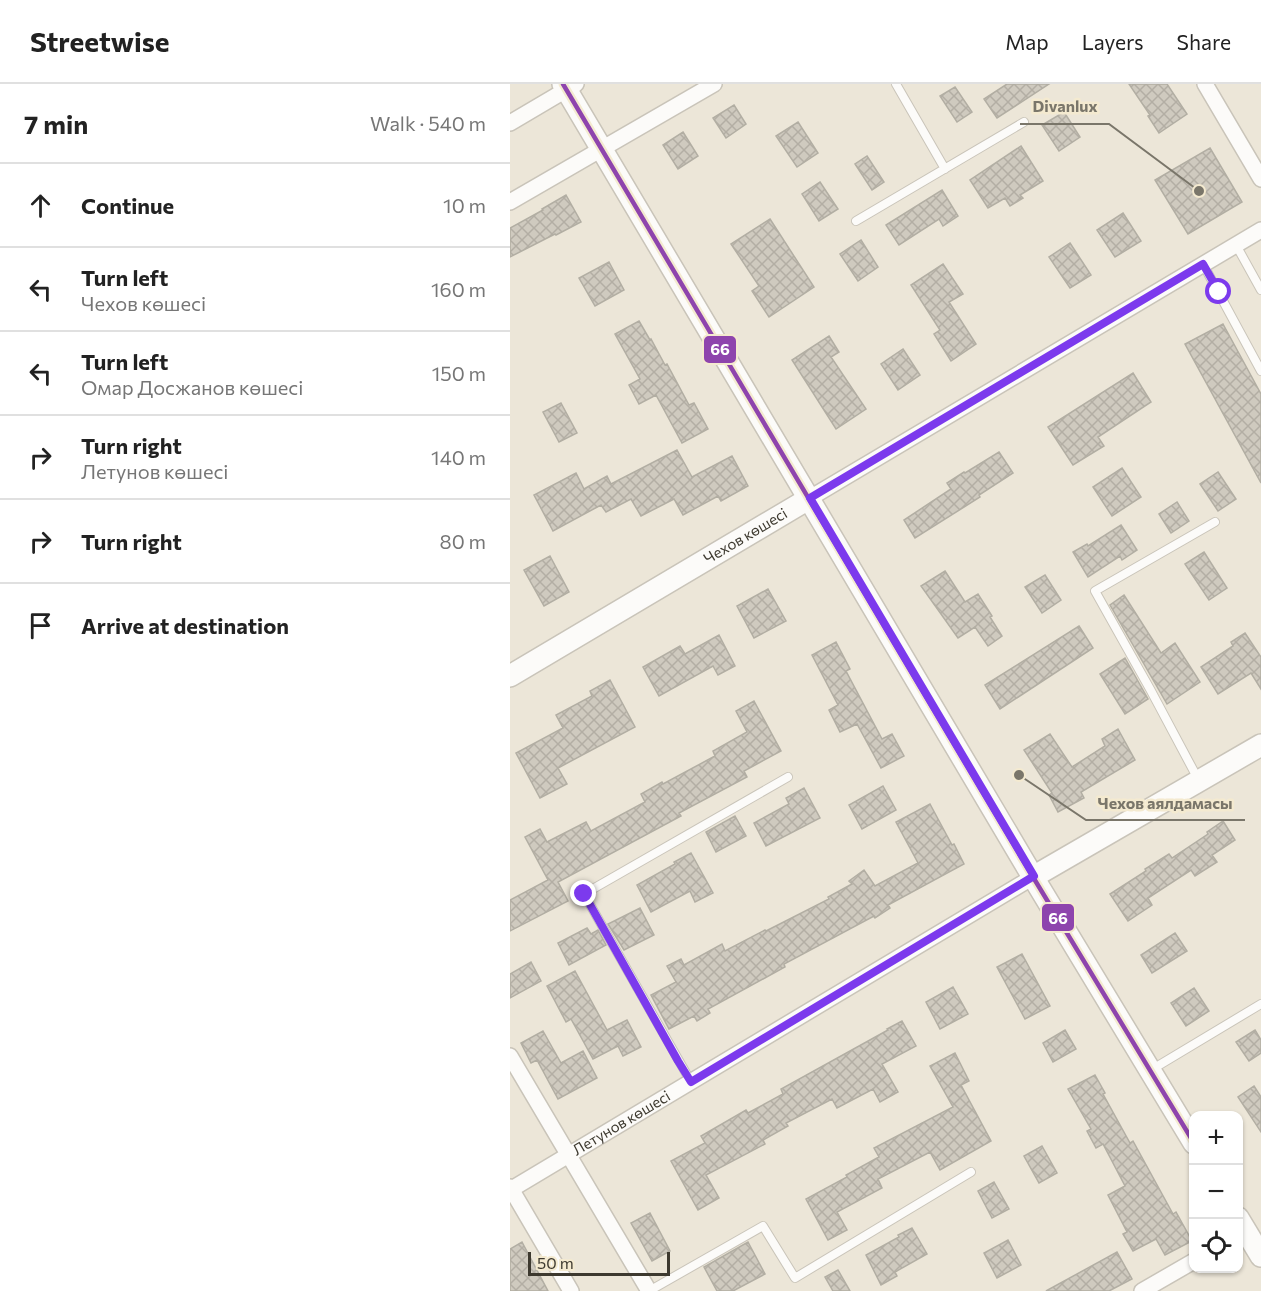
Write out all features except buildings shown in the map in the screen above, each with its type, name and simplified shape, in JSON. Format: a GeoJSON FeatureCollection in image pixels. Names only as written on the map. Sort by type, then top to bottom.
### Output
{"type":"FeatureCollection","features":[{"type":"Feature","properties":{"kind":"street"},"geometry":{"type":"LineString","coordinates":[[510,202],[714,84]]}},
{"type":"Feature","properties":{"kind":"street"},"geometry":{"type":"LineString","coordinates":[[1205,84],[1261,178]]}},
{"type":"Feature","properties":{"kind":"street"},"geometry":{"type":"LineString","coordinates":[[510,123],[568,86],[602,149],[1189,1135]]}},
{"type":"Feature","properties":{"kind":"street","name":"Чехов көшесі"},"geometry":{"type":"LineString","coordinates":[[510,676],[1261,230]]}},
{"type":"Feature","properties":{"kind":"street","name":"Летунов көшесі"},"geometry":{"type":"LineString","coordinates":[[510,1188],[569,1155],[1034,876],[1261,745]]}},
{"type":"Feature","properties":{"kind":"street"},"geometry":{"type":"LineString","coordinates":[[510,1056],[649,1291]]}},
{"type":"Feature","properties":{"kind":"street"},"geometry":{"type":"LineString","coordinates":[[510,1188],[571,1291]]}},
{"type":"Feature","properties":{"kind":"street"},"geometry":{"type":"LineString","coordinates":[[1243,1231],[1261,1256]]}},
{"type":"Feature","properties":{"kind":"street"},"geometry":{"type":"LineString","coordinates":[[1142,1291],[1189,1264]]}},
{"type":"Feature","properties":{"kind":"lane"},"geometry":{"type":"LineString","coordinates":[[896,84],[945,169]]}},
{"type":"Feature","properties":{"kind":"lane"},"geometry":{"type":"LineString","coordinates":[[856,221],[1024,122]]}},
{"type":"Feature","properties":{"kind":"lane"},"geometry":{"type":"LineString","coordinates":[[1236,245],[1261,290]]}},
{"type":"Feature","properties":{"kind":"lane"},"geometry":{"type":"LineString","coordinates":[[1203,264],[1261,371]]}},
{"type":"Feature","properties":{"kind":"lane"},"geometry":{"type":"LineString","coordinates":[[1199,781],[1095,591],[1215,522]]}},
{"type":"Feature","properties":{"kind":"lane"},"geometry":{"type":"LineString","coordinates":[[691,1082],[584,894],[788,777]]}},
{"type":"Feature","properties":{"kind":"lane"},"geometry":{"type":"LineString","coordinates":[[1150,1071],[1261,1004]]}},
{"type":"Feature","properties":{"kind":"lane"},"geometry":{"type":"LineString","coordinates":[[649,1291],[763,1227],[795,1278],[971,1172]]}},
{"type":"Feature","properties":{"kind":"transit line","name":"66"},"geometry":{"type":"LineString","coordinates":[[563,84],[1033,877],[1189,1135]]}},
{"type":"Feature","properties":{"kind":"place","name":"Divanlux"},"geometry":{"type":"Point","coordinates":[1199,191]}},
{"type":"Feature","properties":{"kind":"place","name":"Чехов аялдамасы"},"geometry":{"type":"Point","coordinates":[1019,775]}},
{"type":"Feature","properties":{"kind":"route"},"geometry":{"type":"LineString","coordinates":[[584,894],[691,1082],[1034,876],[810,498],[1203,264],[1219,292]]}}]}
